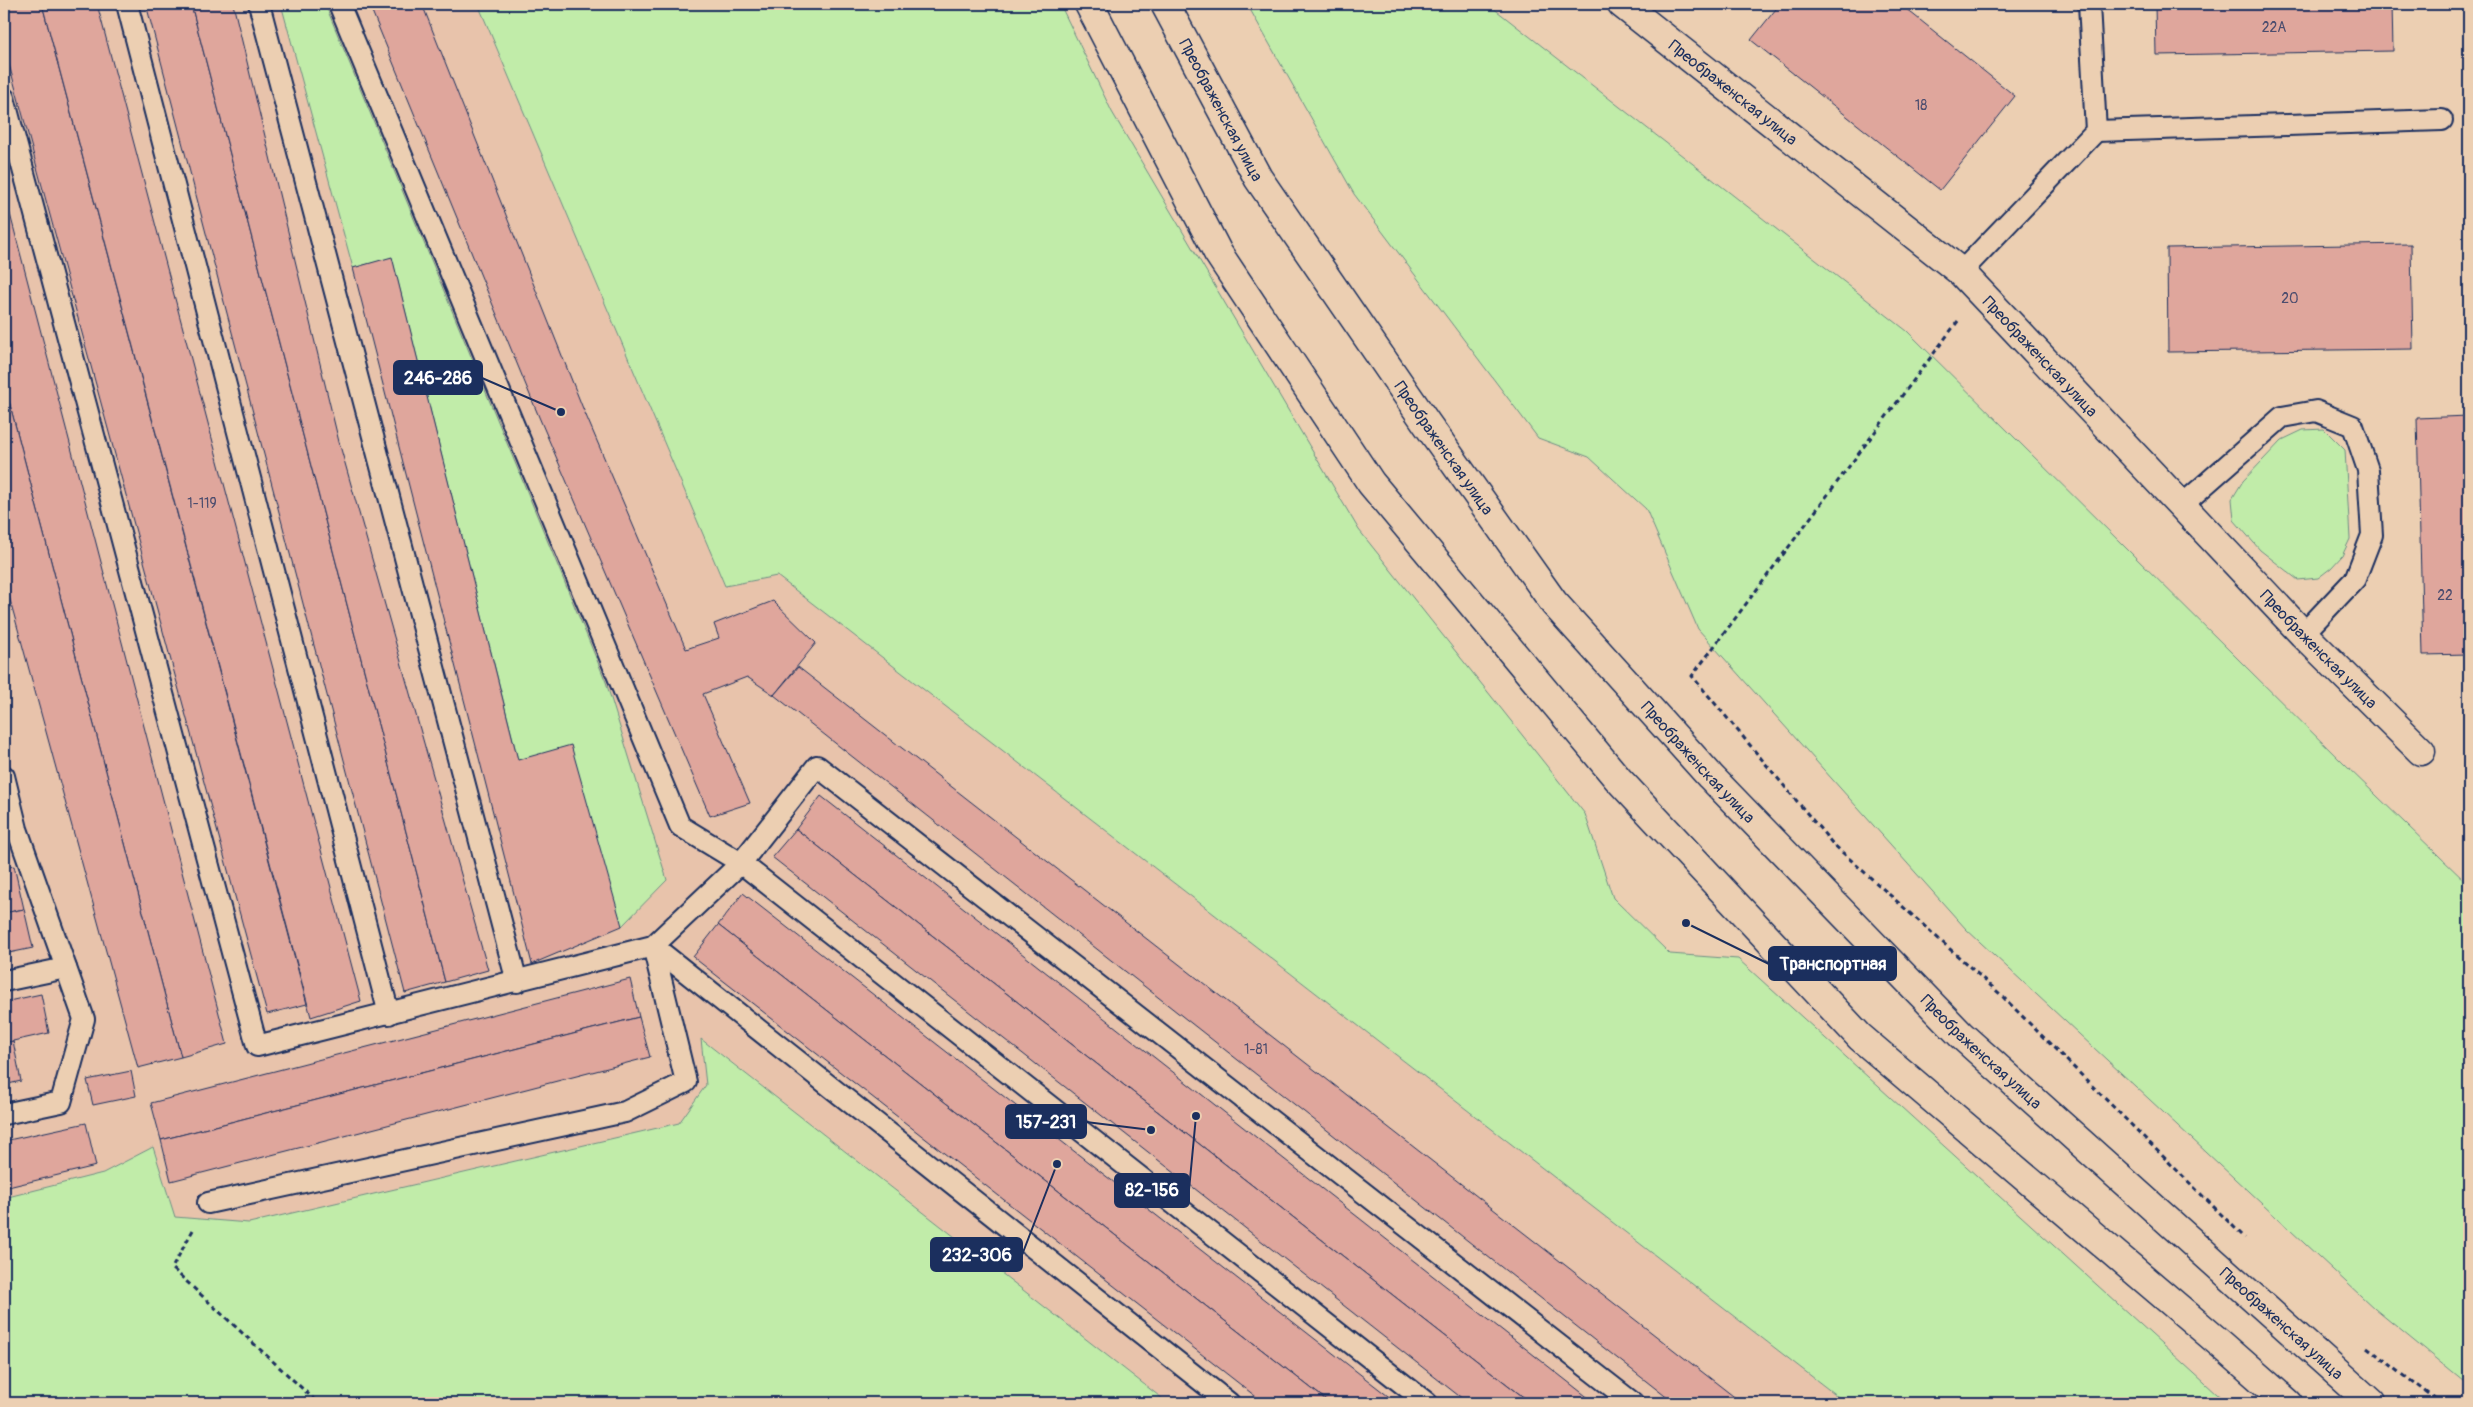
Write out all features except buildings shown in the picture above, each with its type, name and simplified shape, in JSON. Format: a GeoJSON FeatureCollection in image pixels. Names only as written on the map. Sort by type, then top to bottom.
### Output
{"type":"FeatureCollection","features":[{"type":"Feature","properties":{"kind":"main road"},"geometry":{"type":"LineString","coordinates":[[1089,4],[1218,253],[1371,483],[1618,779],[1860,1037],[2222,1344],[2288,1403]]}},
{"type":"Feature","properties":{"kind":"main road","name":"Преображенская улица"},"geometry":{"type":"LineString","coordinates":[[1165,4],[1258,178],[1427,424],[1554,603],[1710,776],[1961,1035],[2371,1403]]}},
{"type":"Feature","properties":{"kind":"main road","name":"Преображенская улица"},"geometry":{"type":"LineString","coordinates":[[1622,4],[1960,272],[2304,634],[2421,751]]}},
{"type":"Feature","properties":{"kind":"lane"},"geometry":{"type":"LineString","coordinates":[[127,4],[389,1014]]}},
{"type":"Feature","properties":{"kind":"lane"},"geometry":{"type":"LineString","coordinates":[[260,4],[517,982]]}},
{"type":"Feature","properties":{"kind":"lane"},"geometry":{"type":"LineString","coordinates":[[340,4],[680,826],[741,863],[1427,1403]]}},
{"type":"Feature","properties":{"kind":"lane"},"geometry":{"type":"LineString","coordinates":[[2089,4],[2096,131]]}},
{"type":"Feature","properties":{"kind":"lane"},"geometry":{"type":"LineString","coordinates":[[4,98],[257,1046],[517,982],[653,946],[741,863],[817,766],[1633,1403]]}},
{"type":"Feature","properties":{"kind":"lane"},"geometry":{"type":"LineString","coordinates":[[1960,272],[2096,131],[2442,120]]}},
{"type":"Feature","properties":{"kind":"lane"},"geometry":{"type":"LineString","coordinates":[[2182,505],[2282,417],[2316,411],[2353,426],[2368,470],[2372,535],[2355,579],[2304,634]]}},
{"type":"Feature","properties":{"kind":"lane"},"geometry":{"type":"LineString","coordinates":[[4,776],[10,831],[66,968],[84,1019],[61,1102],[4,1114]]}},
{"type":"Feature","properties":{"kind":"lane"},"geometry":{"type":"LineString","coordinates":[[208,1203],[625,1112],[686,1082],[653,946]]}},
{"type":"Feature","properties":{"kind":"lane"},"geometry":{"type":"LineString","coordinates":[[653,946],[1229,1403]]}},
{"type":"Feature","properties":{"kind":"lane"},"geometry":{"type":"LineString","coordinates":[[4,981],[66,968]]}},
{"type":"Feature","properties":{"kind":"path"},"geometry":{"type":"LineString","coordinates":[[1980,292],[1692,676],[1832,843],[2000,994],[2248,1241]]}},
{"type":"Feature","properties":{"kind":"path"},"geometry":{"type":"LineString","coordinates":[[208,1203],[172,1268],[318,1403]]}},
{"type":"Feature","properties":{"kind":"path"},"geometry":{"type":"LineString","coordinates":[[2361,1343],[2440,1403]]}},
{"type":"Feature","properties":{"kind":"shaded area"},"geometry":{"type":"Polygon","coordinates":[[[4,4],[478,4],[725,586],[777,575],[1846,1403],[1168,1403],[702,1039],[706,1085],[679,1123],[249,1223],[175,1217],[153,1148],[103,1173],[4,1198],[4,4]]]}},
{"type":"Feature","properties":{"kind":"green space"},"geometry":{"type":"Polygon","coordinates":[[[281,4],[325,4],[606,682],[667,880],[622,926],[518,760],[392,258],[353,268],[281,4]]]}},
{"type":"Feature","properties":{"kind":"green space"},"geometry":{"type":"Polygon","coordinates":[[[478,4],[1060,4],[1112,112],[1359,530],[1585,814],[1613,898],[1670,954],[1738,959],[2227,1403],[1846,1403],[777,576],[725,586],[478,4]]]}},
{"type":"Feature","properties":{"kind":"green space"},"geometry":{"type":"Polygon","coordinates":[[[1247,4],[1488,4],[1907,331],[2345,765],[2469,885],[2469,1386],[2375,1309],[1966,929],[1698,629],[1646,509],[1589,457],[1538,438],[1354,194],[1247,4]]]}},
{"type":"Feature","properties":{"kind":"green space"},"geometry":{"type":"Polygon","coordinates":[[[2324,429],[2345,450],[2350,539],[2342,556],[2331,568],[2318,578],[2298,580],[2260,550],[2234,520],[2232,499],[2243,481],[2282,440],[2303,430],[2324,429]]]}},
{"type":"Feature","properties":{"kind":"green space"},"geometry":{"type":"Polygon","coordinates":[[[701,1039],[1168,1403],[4,1403],[4,1198],[103,1173],[153,1147],[175,1217],[249,1223],[679,1123],[706,1085],[701,1039]]]}},
{"type":"Feature","properties":{"kind":"place","name":"246-286"},"geometry":{"type":"Point","coordinates":[561,412]}},
{"type":"Feature","properties":{"kind":"place","name":"Транспортная"},"geometry":{"type":"Point","coordinates":[1686,923]}},
{"type":"Feature","properties":{"kind":"place","name":"82-156"},"geometry":{"type":"Point","coordinates":[1196,1116]}},
{"type":"Feature","properties":{"kind":"place","name":"157-231"},"geometry":{"type":"Point","coordinates":[1151,1130]}},
{"type":"Feature","properties":{"kind":"place","name":"232-306"},"geometry":{"type":"Point","coordinates":[1057,1164]}}]}
